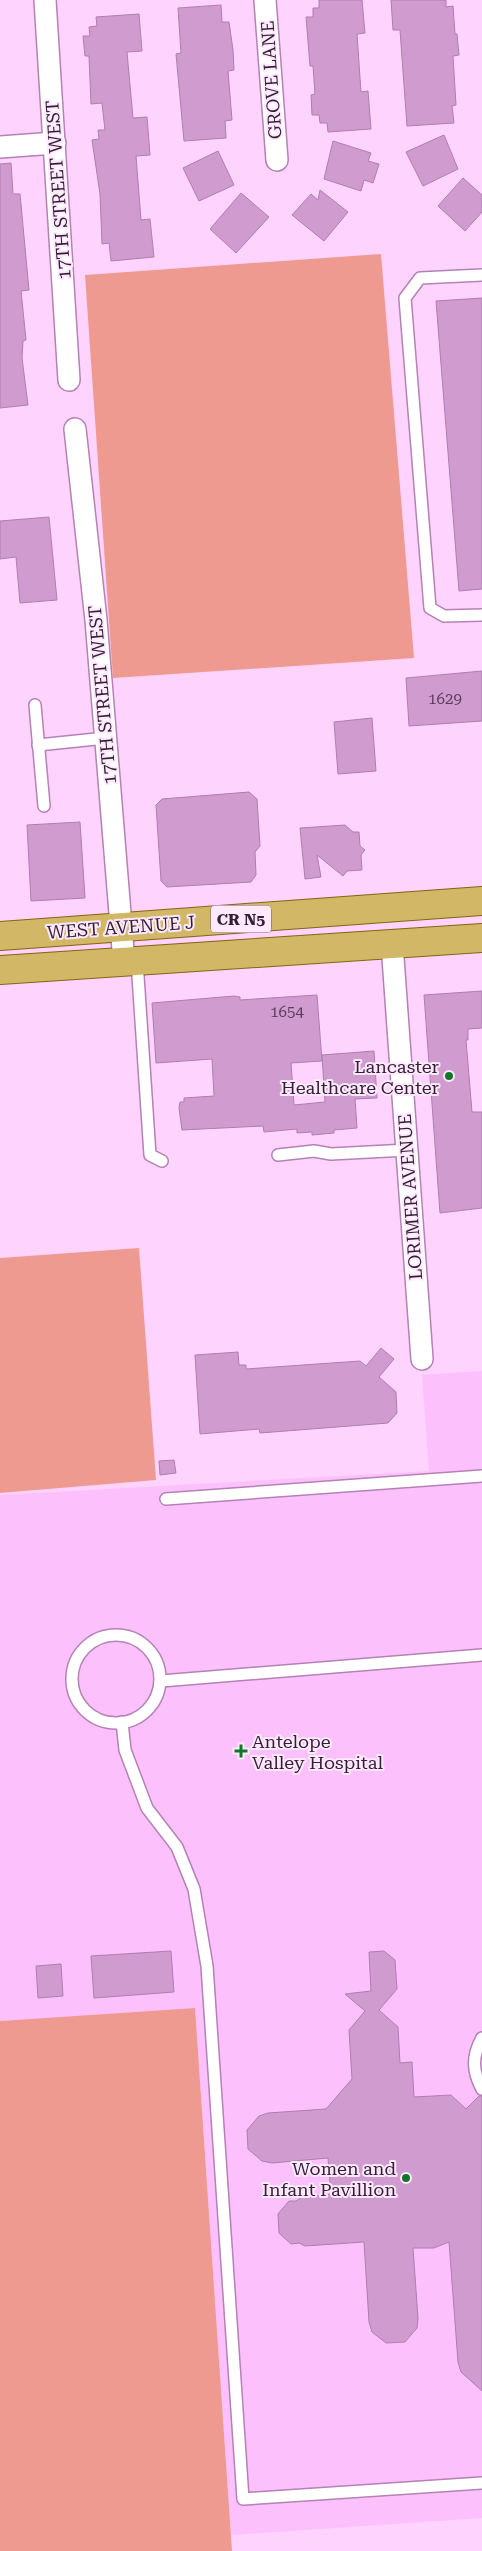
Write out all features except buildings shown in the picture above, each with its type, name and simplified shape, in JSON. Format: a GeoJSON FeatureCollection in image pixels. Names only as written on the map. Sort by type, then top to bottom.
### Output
{"type":"FeatureCollection","features":[{"type":"Feature","properties":{"kind":"main road","name":"WEST AVENUE J"},"geometry":{"type":"LineString","coordinates":[[0,936],[482,900]]}},
{"type":"Feature","properties":{"kind":"main road"},"geometry":{"type":"LineString","coordinates":[[264,953],[293,935],[370,930],[390,906]]}},
{"type":"Feature","properties":{"kind":"main road"},"geometry":{"type":"LineString","coordinates":[[392,944],[412,925],[482,921]]}},
{"type":"Feature","properties":{"kind":"main road","name":"WEST AVENUE J"},"geometry":{"type":"LineString","coordinates":[[0,970],[482,938]]}},
{"type":"Feature","properties":{"kind":"street","name":"17TH STREET WEST"},"geometry":{"type":"LineString","coordinates":[[45,0],[69,380]]}},
{"type":"Feature","properties":{"kind":"street","name":"GROVE LANE"},"geometry":{"type":"LineString","coordinates":[[266,0],[277,160]]}},
{"type":"Feature","properties":{"kind":"street"},"geometry":{"type":"LineString","coordinates":[[0,147],[55,143]]}},
{"type":"Feature","properties":{"kind":"street","name":"17TH STREET WEST"},"geometry":{"type":"LineString","coordinates":[[75,429],[96,620],[121,927],[131,962]]}},
{"type":"Feature","properties":{"kind":"street","name":"LORIMER AVENUE"},"geometry":{"type":"LineString","coordinates":[[392,944],[422,1360]]}},
{"type":"Feature","properties":{"kind":"lane"},"geometry":{"type":"LineString","coordinates":[[482,275],[420,278],[405,298],[430,608],[444,616],[482,614]]}},
{"type":"Feature","properties":{"kind":"lane"},"geometry":{"type":"LineString","coordinates":[[35,704],[44,806]]}},
{"type":"Feature","properties":{"kind":"lane"},"geometry":{"type":"LineString","coordinates":[[38,745],[106,738]]}},
{"type":"Feature","properties":{"kind":"lane"},"geometry":{"type":"LineString","coordinates":[[131,962],[150,1155],[162,1162]]}},
{"type":"Feature","properties":{"kind":"lane"},"geometry":{"type":"LineString","coordinates":[[278,1155],[314,1150],[331,1154],[407,1150]]}},
{"type":"Feature","properties":{"kind":"lane"},"geometry":{"type":"LineString","coordinates":[[166,1499],[482,1476]]}},
{"type":"Feature","properties":{"kind":"lane"},"geometry":{"type":"LineString","coordinates":[[111,1635],[133,1638],[151,1651],[156,1660],[161,1682],[155,1701],[149,1709],[141,1715],[122,1722],[112,1723],[92,1716],[78,1700],[72,1679],[77,1659],[83,1650],[91,1643],[111,1635]]}},
{"type":"Feature","properties":{"kind":"lane"},"geometry":{"type":"LineString","coordinates":[[161,1682],[482,1655]]}},
{"type":"Feature","properties":{"kind":"lane"},"geometry":{"type":"LineString","coordinates":[[122,1722],[125,1750],[147,1808],[177,1847],[194,1889],[207,1966],[243,2499],[482,2483]]}},
{"type":"Feature","properties":{"kind":"lane"},"geometry":{"type":"LineString","coordinates":[[482,2038],[476,2048],[474,2063],[476,2078],[482,2089]]}},
{"type":"Feature","properties":{"kind":"shaded area"},"geometry":{"type":"Polygon","coordinates":[[[381,254],[414,658],[113,678],[85,275],[381,254]]]}},
{"type":"Feature","properties":{"kind":"shaded area"},"geometry":{"type":"Polygon","coordinates":[[[139,1248],[156,1480],[0,1493],[0,1258],[139,1248]]]}},
{"type":"Feature","properties":{"kind":"shaded area","name":"Antelope Valley Hospital"},"geometry":{"type":"Polygon","coordinates":[[[482,1371],[482,2518],[231,2535],[195,2008],[0,2021],[0,1495],[429,1471],[422,1375],[482,1371]]]}},
{"type":"Feature","properties":{"kind":"shaded area"},"geometry":{"type":"Polygon","coordinates":[[[195,2008],[232,2551],[0,2551],[0,2021],[195,2008]]]}},
{"type":"Feature","properties":{"kind":"place","name":"Lancaster Healthcare Center"},"geometry":{"type":"Point","coordinates":[449,1076]}},
{"type":"Feature","properties":{"kind":"place","name":"Antelope Valley Hospital"},"geometry":{"type":"Point","coordinates":[241,1751]}},
{"type":"Feature","properties":{"kind":"place","name":"Women and Infant Pavillion"},"geometry":{"type":"Point","coordinates":[406,2178]}}]}
